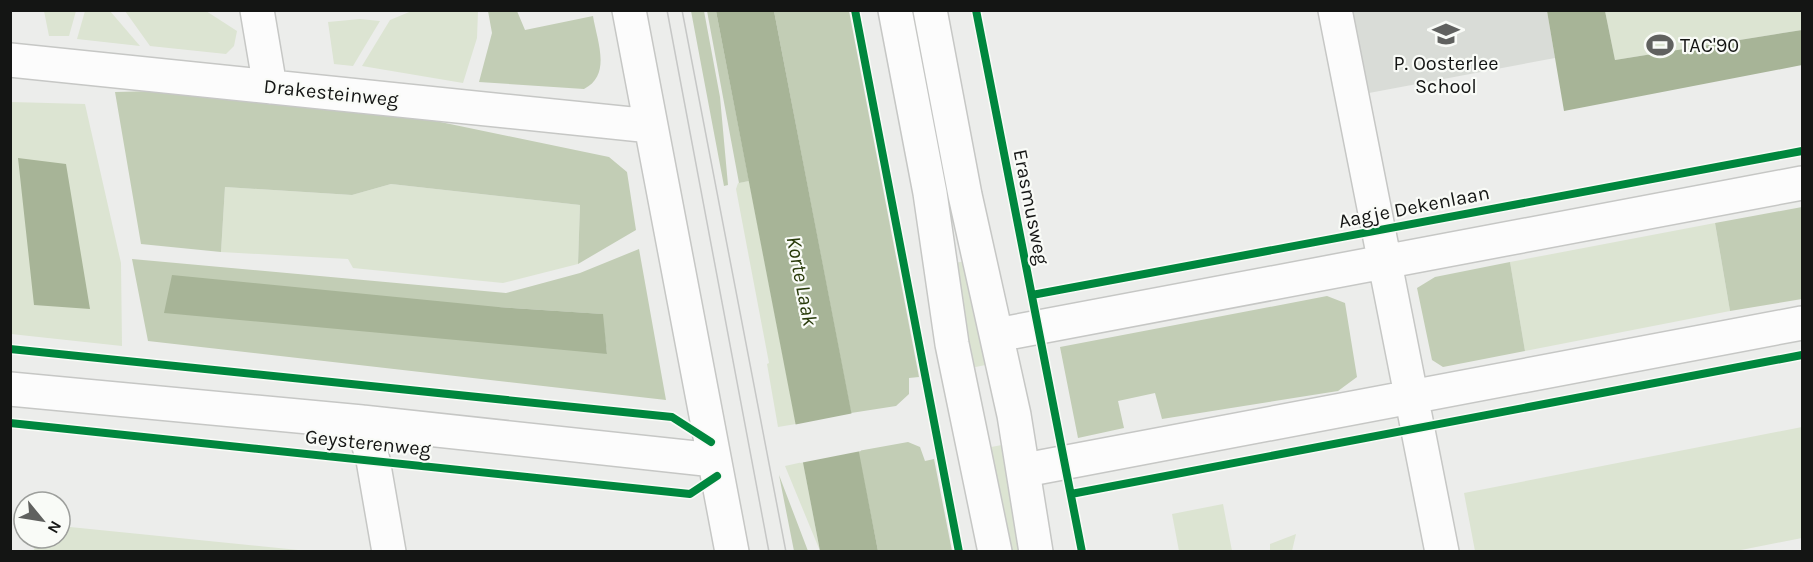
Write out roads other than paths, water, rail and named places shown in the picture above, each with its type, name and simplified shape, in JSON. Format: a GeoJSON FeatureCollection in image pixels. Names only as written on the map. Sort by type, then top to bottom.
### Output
{"type":"FeatureCollection","features":[{"type":"Feature","properties":{"kind":"street"},"geometry":{"type":"LineString","coordinates":[[257,10],[270,87]]}},
{"type":"Feature","properties":{"kind":"street"},"geometry":{"type":"LineString","coordinates":[[628,10],[732,552]]}},
{"type":"Feature","properties":{"kind":"street"},"geometry":{"type":"LineString","coordinates":[[895,10],[930,193],[956,367],[995,552]]}},
{"type":"Feature","properties":{"kind":"street"},"geometry":{"type":"LineString","coordinates":[[930,10],[965,195],[1025,470],[1036,552]]}},
{"type":"Feature","properties":{"kind":"street"},"geometry":{"type":"LineString","coordinates":[[1335,10],[1442,552]]}},
{"type":"Feature","properties":{"kind":"street","name":"Drakesteinweg"},"geometry":{"type":"LineString","coordinates":[[10,60],[651,126]]}},
{"type":"Feature","properties":{"kind":"street"},"geometry":{"type":"LineString","coordinates":[[997,335],[1803,183]]}},
{"type":"Feature","properties":{"kind":"street"},"geometry":{"type":"LineString","coordinates":[[1025,470],[1803,323]]}},
{"type":"Feature","properties":{"kind":"street","name":"Geysterenweg"},"geometry":{"type":"LineString","coordinates":[[10,389],[362,422],[714,460]]}},
{"type":"Feature","properties":{"kind":"street"},"geometry":{"type":"LineString","coordinates":[[362,422],[373,460],[389,552]]}},
{"type":"Feature","properties":{"kind":"water","name":"Korte Laak"},"geometry":{"type":"Polygon","coordinates":[[[716,11],[774,11],[878,551],[820,551],[716,11]]]}},
{"type":"Feature","properties":{"kind":"water"},"geometry":{"type":"Polygon","coordinates":[[[1547,11],[1605,11],[1615,60],[1802,30],[1802,65],[1564,111],[1547,11]]]}},
{"type":"Feature","properties":{"kind":"water"},"geometry":{"type":"Polygon","coordinates":[[[18,158],[66,164],[90,309],[34,305],[18,158]]]}},
{"type":"Feature","properties":{"kind":"water"},"geometry":{"type":"Polygon","coordinates":[[[172,275],[498,307],[603,314],[607,354],[164,313],[172,275]]]}},
{"type":"Feature","properties":{"kind":"tram line"},"geometry":{"type":"LineString","coordinates":[[667,10],[769,552]]}},
{"type":"Feature","properties":{"kind":"tram line"},"geometry":{"type":"LineString","coordinates":[[682,10],[786,552]]}},
{"type":"Feature","properties":{"kind":"place","name":"P. Oosterlee School"},"geometry":{"type":"Point","coordinates":[1446,34]}},
{"type":"Feature","properties":{"kind":"place","name":"TAC'90"},"geometry":{"type":"Point","coordinates":[1660,45]}}]}
